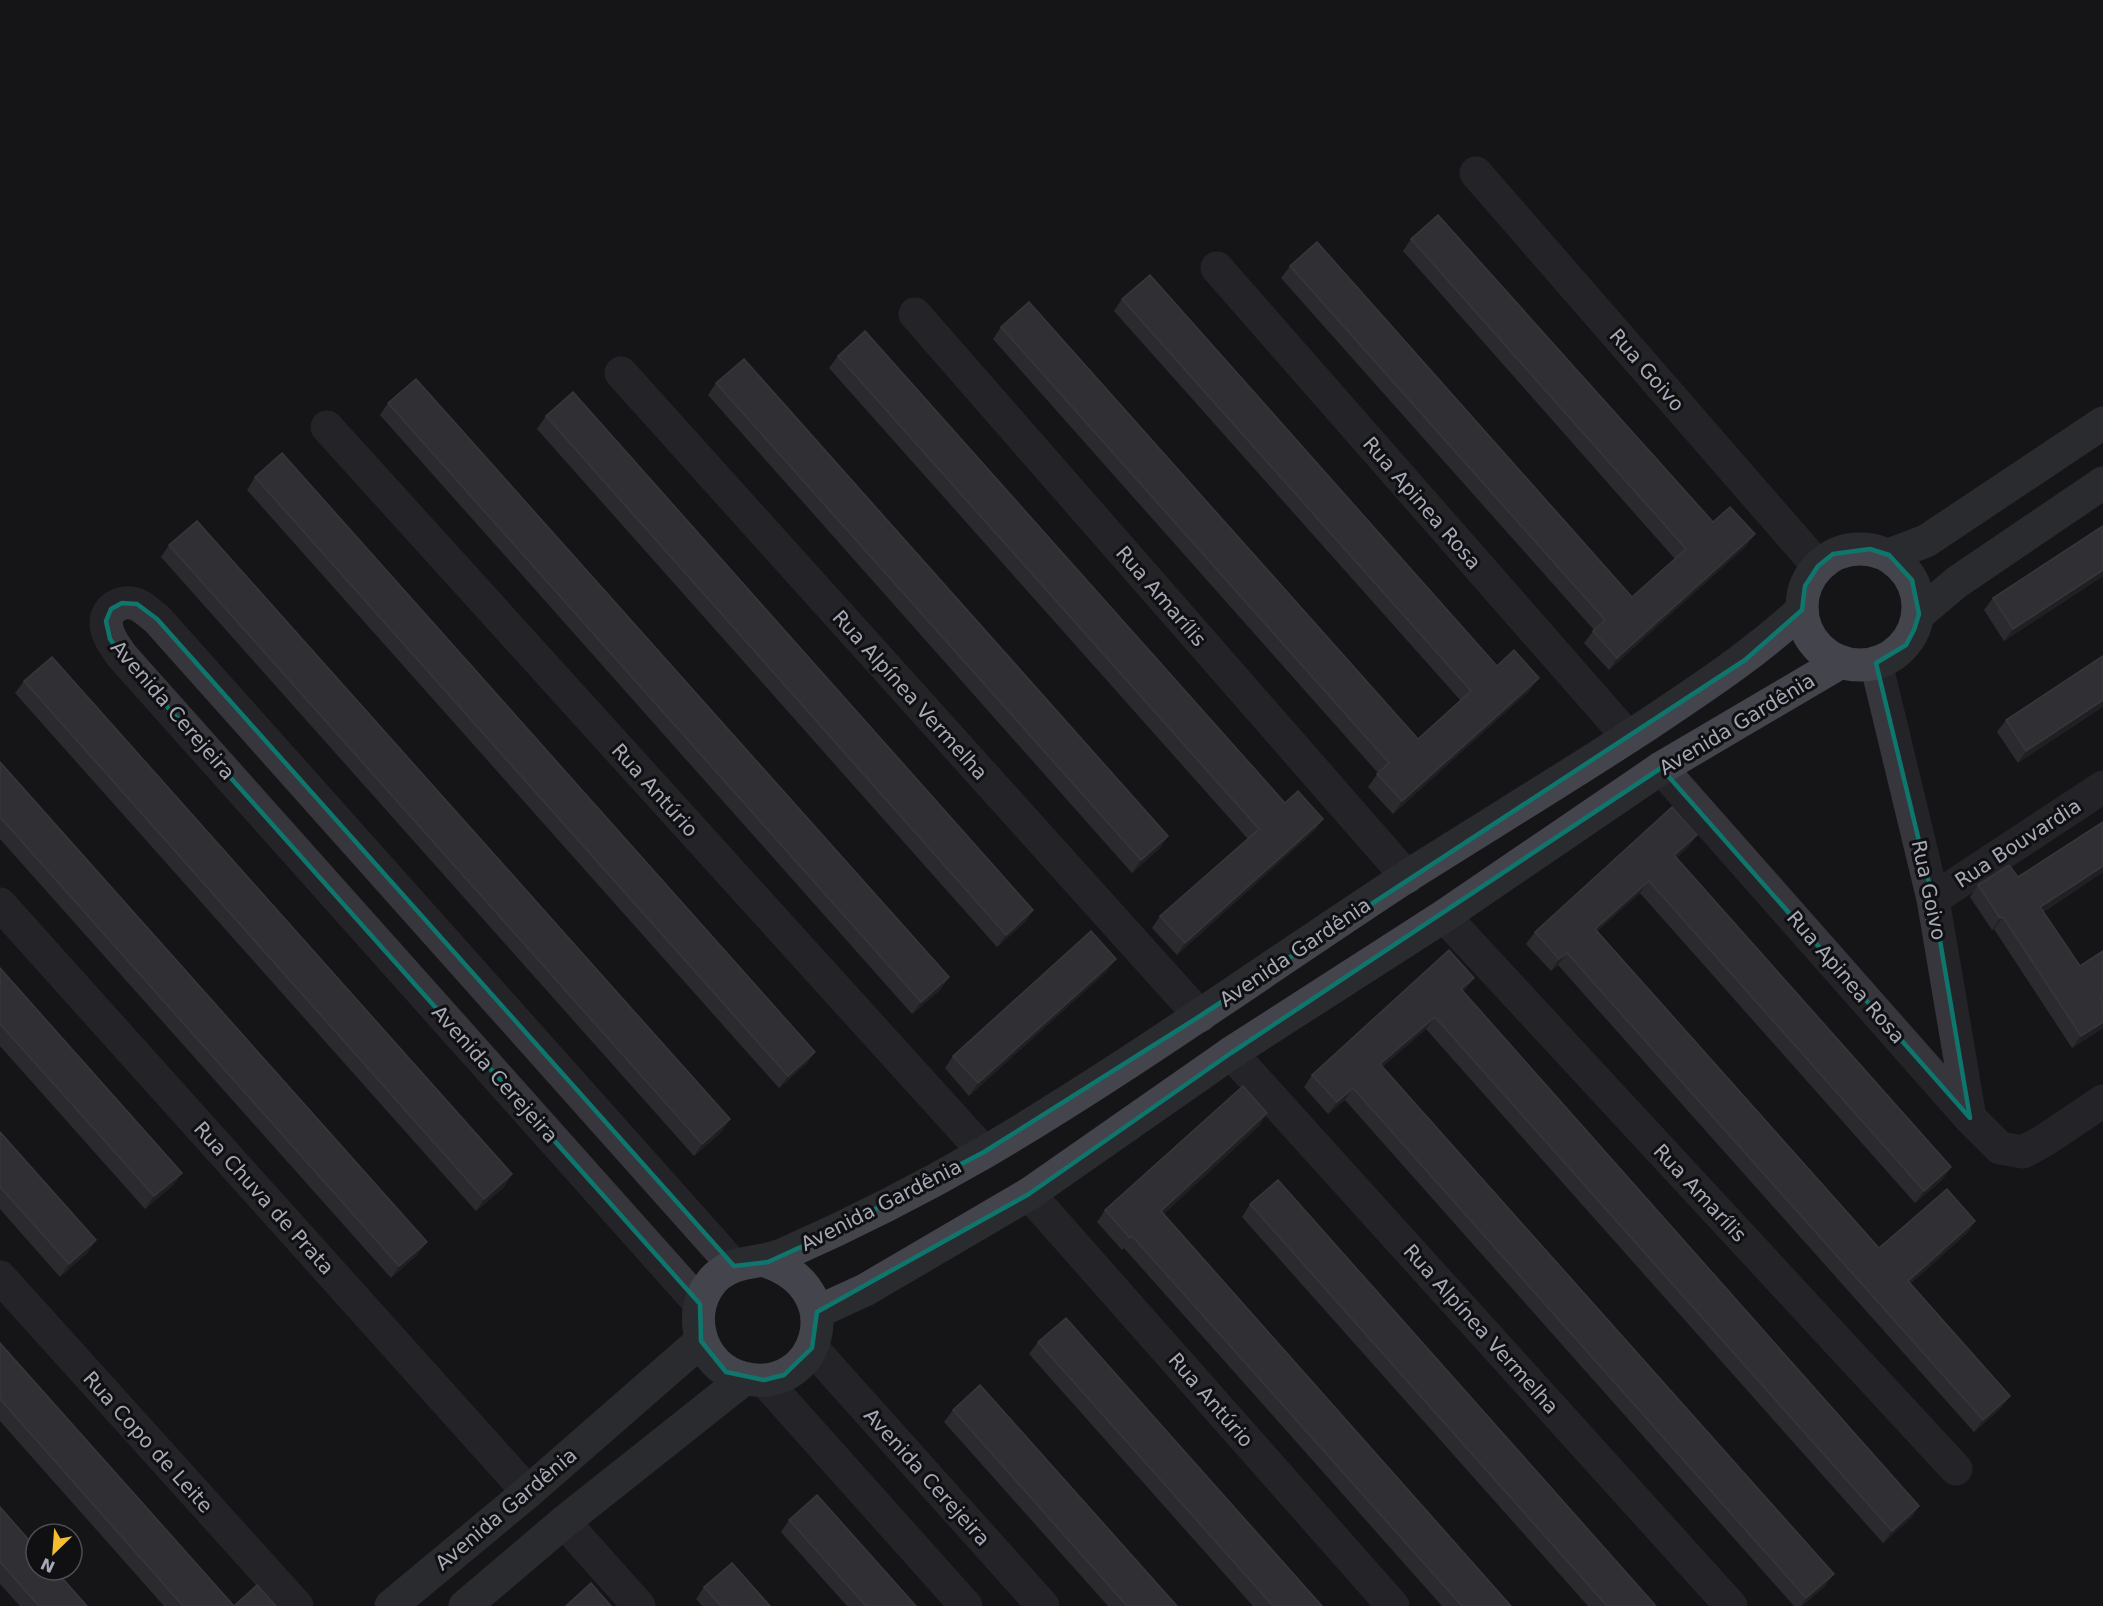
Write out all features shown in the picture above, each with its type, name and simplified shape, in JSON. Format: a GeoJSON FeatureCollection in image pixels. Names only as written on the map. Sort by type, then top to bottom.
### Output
{"type":"FeatureCollection","features":[{"type":"Feature","properties":{"kind":"street","name":"Rua Goivo"},"geometry":{"type":"LineString","coordinates":[[1476,173],[1818,566]]}},
{"type":"Feature","properties":{"kind":"street","name":"Rua Apinea Rosa"},"geometry":{"type":"LineString","coordinates":[[1217,268],[1628,737]]}},
{"type":"Feature","properties":{"kind":"street","name":"Rua Amarílis"},"geometry":{"type":"LineString","coordinates":[[915,314],[1407,877]]}},
{"type":"Feature","properties":{"kind":"street","name":"Rua Alpínea Vermelha"},"geometry":{"type":"LineString","coordinates":[[621,373],[1200,1016]]}},
{"type":"Feature","properties":{"kind":"street"},"geometry":{"type":"LineString","coordinates":[[1888,555],[1926,541],[2103,423]]}},
{"type":"Feature","properties":{"kind":"street","name":"Rua Antúrio"},"geometry":{"type":"LineString","coordinates":[[327,427],[984,1152]]}},
{"type":"Feature","properties":{"kind":"street"},"geometry":{"type":"LineString","coordinates":[[1919,614],[1957,582],[2103,483]]}},
{"type":"Feature","properties":{"kind":"street"},"geometry":{"type":"LineString","coordinates":[[1851,549],[1870,549],[1888,555],[1902,566],[1912,580],[1918,597],[1919,614],[1914,630],[1906,645],[1892,656],[1876,663],[1858,666],[1841,662],[1826,654],[1813,642],[1805,627],[1802,610],[1805,586],[1818,566],[1833,554],[1851,549]]}},
{"type":"Feature","properties":{"kind":"street","name":"Avenida Cerejeira"},"geometry":{"type":"LineString","coordinates":[[700,1304],[122,656],[110,639],[106,621],[111,609],[122,603],[137,604],[157,619],[734,1266]]}},
{"type":"Feature","properties":{"kind":"street","name":"Avenida Gardênia"},"geometry":{"type":"LineString","coordinates":[[768,1262],[816,1240],[984,1152],[1200,1016],[1407,877],[1745,660],[1802,610]]}},
{"type":"Feature","properties":{"kind":"street","name":"Avenida Gardênia"},"geometry":{"type":"LineString","coordinates":[[817,1312],[865,1290],[1029,1194],[1231,1053],[1444,916],[1661,768],[1841,662]]}},
{"type":"Feature","properties":{"kind":"street","name":"Rua Goivo"},"geometry":{"type":"LineString","coordinates":[[1876,663],[1933,899],[1970,1118]]}},
{"type":"Feature","properties":{"kind":"street","name":"Rua Apinea Rosa"},"geometry":{"type":"LineString","coordinates":[[1661,768],[1970,1118],[2000,1148],[2023,1152],[2103,1101]]}},
{"type":"Feature","properties":{"kind":"street","name":"Rua Bouvardia"},"geometry":{"type":"LineString","coordinates":[[1933,899],[2103,787]]}},
{"type":"Feature","properties":{"kind":"street","name":"Rua Chuva de Prata"},"geometry":{"type":"LineString","coordinates":[[0,904],[528,1492]]}},
{"type":"Feature","properties":{"kind":"street","name":"Rua Amarílis"},"geometry":{"type":"LineString","coordinates":[[1444,916],[1956,1469]]}},
{"type":"Feature","properties":{"kind":"street","name":"Rua Alpínea Vermelha"},"geometry":{"type":"LineString","coordinates":[[1231,1053],[1731,1606]]}},
{"type":"Feature","properties":{"kind":"street","name":"Rua Antúrio"},"geometry":{"type":"LineString","coordinates":[[1029,1194],[1393,1606]]}},
{"type":"Feature","properties":{"kind":"street"},"geometry":{"type":"LineString","coordinates":[[750,1262],[768,1262],[786,1268],[800,1279],[811,1294],[817,1312],[817,1331],[812,1348],[801,1363],[784,1375],[754,1380],[726,1372],[711,1358],[701,1341],[698,1320],[700,1304],[713,1281],[734,1266],[750,1262]]}},
{"type":"Feature","properties":{"kind":"street","name":"Rua Copo de Leite"},"geometry":{"type":"LineString","coordinates":[[0,1277],[297,1606]]}},
{"type":"Feature","properties":{"kind":"street","name":"Avenida Gardênia"},"geometry":{"type":"LineString","coordinates":[[392,1606],[528,1492],[701,1341]]}},
{"type":"Feature","properties":{"kind":"street","name":"Avenida Cerejeira"},"geometry":{"type":"LineString","coordinates":[[812,1348],[1043,1606]]}},
{"type":"Feature","properties":{"kind":"street"},"geometry":{"type":"LineString","coordinates":[[465,1606],[564,1522],[754,1380]]}},
{"type":"Feature","properties":{"kind":"street"},"geometry":{"type":"LineString","coordinates":[[754,1380],[966,1606]]}},
{"type":"Feature","properties":{"kind":"street"},"geometry":{"type":"LineString","coordinates":[[564,1522],[639,1606]]}},
{"type":"Feature","properties":{"kind":"highlighted area"},"geometry":{"type":"Polygon","coordinates":[[[1870,549],[1889,555],[1912,580],[1919,614],[1914,630],[1906,645],[1876,663],[1933,899],[1970,1118],[1661,768],[1231,1053],[1029,1194],[817,1312],[812,1348],[784,1375],[764,1380],[726,1372],[701,1341],[700,1304],[122,656],[110,639],[106,621],[111,609],[122,603],[137,604],[157,619],[734,1266],[768,1262],[816,1240],[984,1152],[1200,1016],[1745,660],[1802,610],[1805,586],[1818,566],[1833,554],[1870,549]]]}},
{"type":"Feature","properties":{"kind":"building"},"geometry":{"type":"Polygon","coordinates":[[[1438,215],[1713,522],[1730,507],[1755,534],[1617,658],[1593,631],[1605,620],[1290,266],[1317,242],[1632,597],[1686,549],[1411,239],[1438,215]]]}},
{"type":"Feature","properties":{"kind":"building"},"geometry":{"type":"Polygon","coordinates":[[[1150,275],[1497,666],[1514,650],[1539,678],[1402,801],[1377,774],[1389,763],[1001,327],[1029,302],[1418,739],[1471,691],[1122,299],[1150,275]]]}},
{"type":"Feature","properties":{"kind":"building"},"geometry":{"type":"Polygon","coordinates":[[[865,331],[1285,803],[1298,791],[1323,819],[1185,943],[1160,916],[1259,829],[838,356],[865,331]]]}},
{"type":"Feature","properties":{"kind":"building"},"geometry":{"type":"Polygon","coordinates":[[[744,359],[1168,836],[1141,860],[716,383],[744,359]]]}},
{"type":"Feature","properties":{"kind":"building"},"geometry":{"type":"Polygon","coordinates":[[[416,379],[949,977],[921,1002],[388,403],[416,379]]]}},
{"type":"Feature","properties":{"kind":"building"},"geometry":{"type":"Polygon","coordinates":[[[573,392],[1033,910],[1006,935],[546,416],[573,392]]]}},
{"type":"Feature","properties":{"kind":"building"},"geometry":{"type":"Polygon","coordinates":[[[282,453],[815,1052],[788,1076],[255,477],[282,453]]]}},
{"type":"Feature","properties":{"kind":"building"},"geometry":{"type":"Polygon","coordinates":[[[197,521],[730,1119],[702,1144],[169,545],[197,521]]]}},
{"type":"Feature","properties":{"kind":"building"},"geometry":{"type":"Polygon","coordinates":[[[2103,526],[2103,570],[2013,629],[1993,598],[2103,526]]]}},
{"type":"Feature","properties":{"kind":"building"},"geometry":{"type":"Polygon","coordinates":[[[2103,656],[2103,700],[2026,751],[2006,720],[2103,656]]]}},
{"type":"Feature","properties":{"kind":"building"},"geometry":{"type":"Polygon","coordinates":[[[52,657],[512,1174],[484,1199],[24,681],[52,657]]]}},
{"type":"Feature","properties":{"kind":"building"},"geometry":{"type":"Polygon","coordinates":[[[0,762],[427,1242],[399,1266],[0,817],[0,762]]]}},
{"type":"Feature","properties":{"kind":"building"},"geometry":{"type":"Polygon","coordinates":[[[1672,807],[1697,835],[1674,855],[1951,1167],[1924,1191],[1649,881],[1595,929],[1879,1248],[1947,1189],[1975,1221],[1908,1281],[2010,1396],[1983,1420],[1567,953],[1559,959],[1535,932],[1672,807]]]}},
{"type":"Feature","properties":{"kind":"building"},"geometry":{"type":"Polygon","coordinates":[[[2103,822],[2103,866],[2040,907],[2080,966],[2103,951],[2103,996],[2100,998],[2103,1002],[2103,1022],[2081,1036],[2003,917],[2000,918],[1978,885],[2009,865],[2018,877],[2103,822]]]}},
{"type":"Feature","properties":{"kind":"building"},"geometry":{"type":"Polygon","coordinates":[[[1091,931],[1116,959],[978,1083],[953,1056],[1091,931]]]}},
{"type":"Feature","properties":{"kind":"building"},"geometry":{"type":"Polygon","coordinates":[[[1449,950],[1474,978],[1461,989],[1919,1506],[1892,1531],[1435,1017],[1380,1064],[1834,1574],[1806,1598],[1353,1088],[1337,1102],[1312,1075],[1449,950]]]}},
{"type":"Feature","properties":{"kind":"building"},"geometry":{"type":"Polygon","coordinates":[[[0,968],[182,1173],[154,1196],[0,1024],[0,968]]]}},
{"type":"Feature","properties":{"kind":"building"},"geometry":{"type":"Polygon","coordinates":[[[1243,1086],[1267,1113],[1161,1211],[1511,1606],[1462,1606],[1132,1236],[1130,1238],[1105,1210],[1243,1086]]]}},
{"type":"Feature","properties":{"kind":"building"},"geometry":{"type":"Polygon","coordinates":[[[0,1132],[96,1240],[69,1264],[0,1187],[0,1132]]]}},
{"type":"Feature","properties":{"kind":"building"},"geometry":{"type":"Polygon","coordinates":[[[1278,1180],[1656,1606],[1607,1606],[1250,1204],[1278,1180]]]}},
{"type":"Feature","properties":{"kind":"building"},"geometry":{"type":"Polygon","coordinates":[[[1066,1318],[1322,1606],[1273,1606],[1038,1342],[1066,1318]]]}},
{"type":"Feature","properties":{"kind":"building"},"geometry":{"type":"Polygon","coordinates":[[[0,1343],[234,1606],[183,1606],[0,1399],[0,1343]]]}},
{"type":"Feature","properties":{"kind":"building"},"geometry":{"type":"Polygon","coordinates":[[[980,1385],[1177,1606],[1127,1606],[953,1410],[980,1385]]]}},
{"type":"Feature","properties":{"kind":"building"},"geometry":{"type":"Polygon","coordinates":[[[817,1495],[916,1606],[866,1606],[789,1520],[817,1495]]]}},
{"type":"Feature","properties":{"kind":"building"},"geometry":{"type":"Polygon","coordinates":[[[0,1507],[24,1534],[24,1582],[66,1582],[87,1606],[39,1606],[0,1562],[0,1507]]]}},
{"type":"Feature","properties":{"kind":"building"},"geometry":{"type":"Polygon","coordinates":[[[732,1563],[770,1606],[721,1606],[704,1587],[732,1563]]]}},
{"type":"Feature","properties":{"kind":"building"},"geometry":{"type":"Polygon","coordinates":[[[591,1583],[611,1606],[566,1606],[591,1583]]]}},
{"type":"Feature","properties":{"kind":"building"},"geometry":{"type":"Polygon","coordinates":[[[257,1585],[276,1606],[234,1606],[257,1585]]]}}]}
